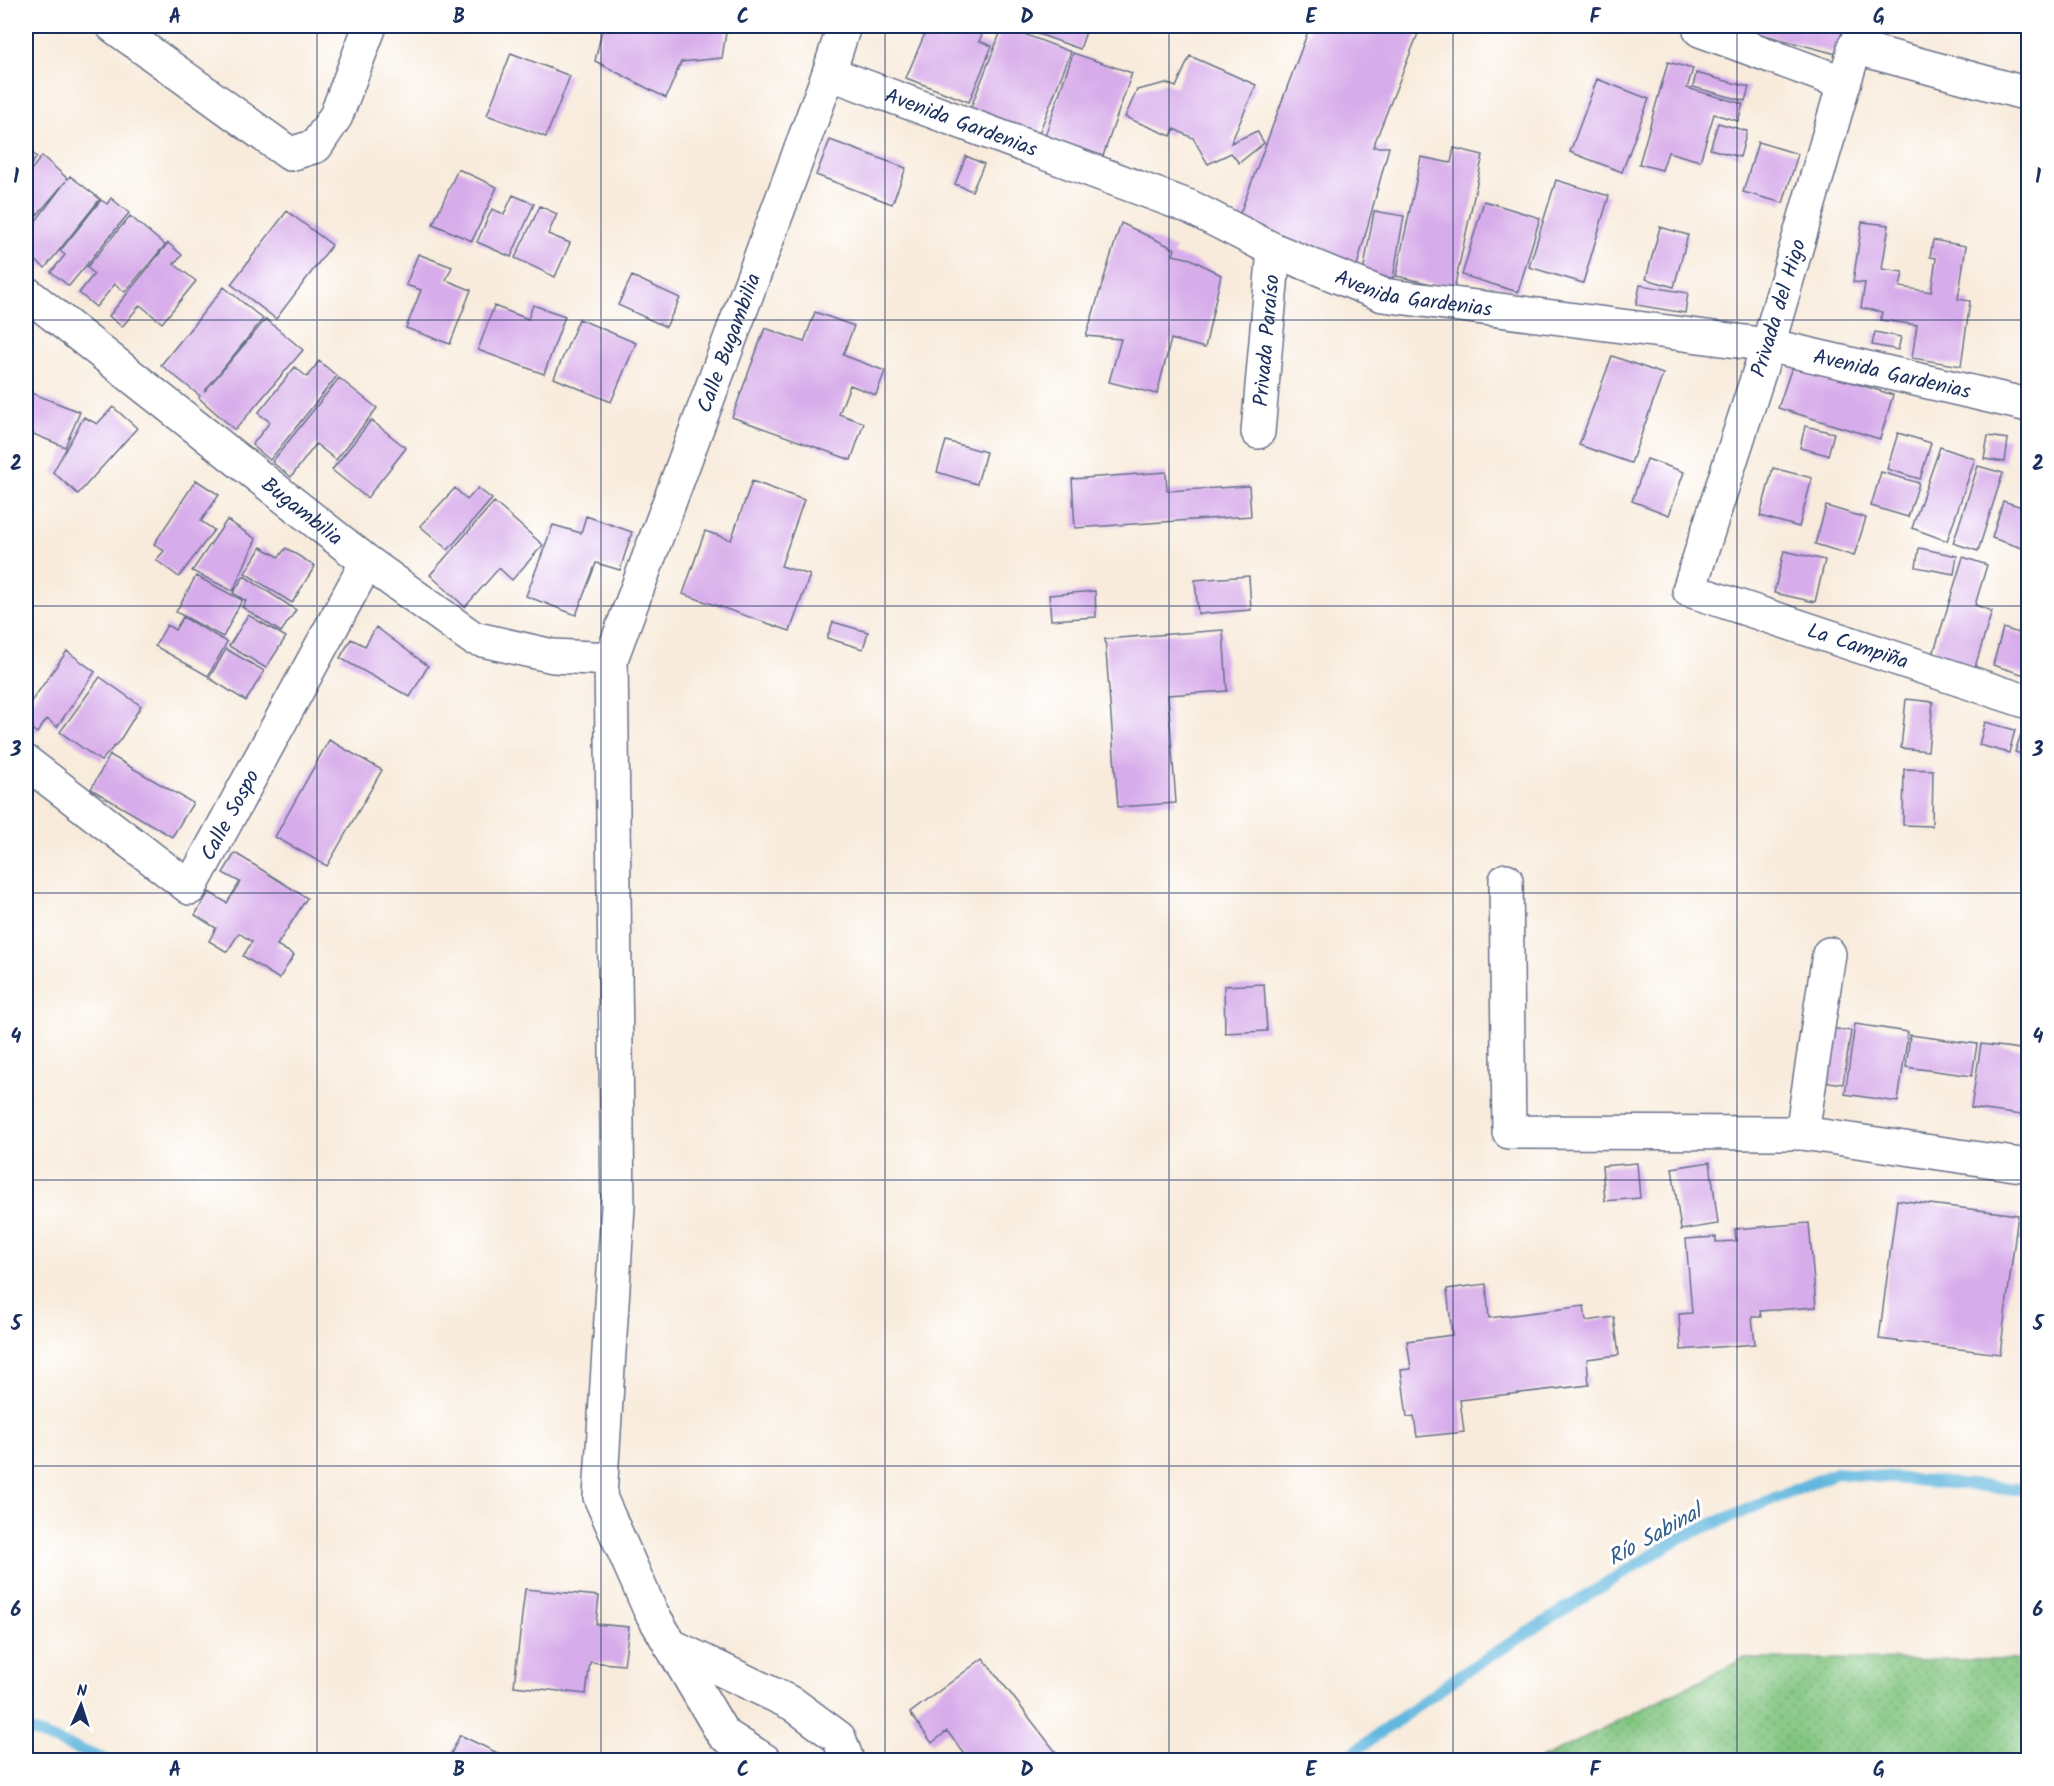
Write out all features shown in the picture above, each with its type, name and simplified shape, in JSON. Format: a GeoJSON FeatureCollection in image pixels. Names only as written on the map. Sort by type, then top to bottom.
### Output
{"type":"FeatureCollection","features":[{"type":"Feature","properties":{"kind":"street"},"geometry":{"type":"LineString","coordinates":[[113,26],[290,154],[316,146],[336,116],[370,26]]}},
{"type":"Feature","properties":{"kind":"street","name":"Calle Bugambilia"},"geometry":{"type":"LineString","coordinates":[[611,659],[829,73],[844,26]]}},
{"type":"Feature","properties":{"kind":"street"},"geometry":{"type":"LineString","coordinates":[[1700,30],[1844,83]]}},
{"type":"Feature","properties":{"kind":"street"},"geometry":{"type":"LineString","coordinates":[[1858,36],[2028,94]]}},
{"type":"Feature","properties":{"kind":"street","name":"Privada del Higo"},"geometry":{"type":"LineString","coordinates":[[1689,590],[1768,345],[1858,36]]}},
{"type":"Feature","properties":{"kind":"street","name":"Avenida Gardenias"},"geometry":{"type":"LineString","coordinates":[[829,73],[1190,207],[1274,250],[1383,295],[1768,345],[2028,405]]}},
{"type":"Feature","properties":{"kind":"street","name":"Privada Paraíso"},"geometry":{"type":"LineString","coordinates":[[1258,432],[1274,250]]}},
{"type":"Feature","properties":{"kind":"street","name":"Bugambilia"},"geometry":{"type":"LineString","coordinates":[[26,293],[367,562],[474,638],[553,656],[611,659]]}},
{"type":"Feature","properties":{"kind":"street","name":"Calle Sospo"},"geometry":{"type":"LineString","coordinates":[[26,762],[190,888],[367,562]]}},
{"type":"Feature","properties":{"kind":"street","name":"La Campiña"},"geometry":{"type":"LineString","coordinates":[[1689,590],[2028,702]]}},
{"type":"Feature","properties":{"kind":"street"},"geometry":{"type":"LineString","coordinates":[[611,659],[618,1206],[600,1497],[650,1610],[723,1734],[764,1761]]}},
{"type":"Feature","properties":{"kind":"street"},"geometry":{"type":"LineString","coordinates":[[1506,880],[1509,1132],[1802,1133],[2028,1166]]}},
{"type":"Feature","properties":{"kind":"street"},"geometry":{"type":"LineString","coordinates":[[1802,1133],[1830,954]]}},
{"type":"Feature","properties":{"kind":"street"},"geometry":{"type":"LineString","coordinates":[[670,1645],[793,1704],[839,1738],[847,1761]]}},
{"type":"Feature","properties":{"kind":"green space"},"geometry":{"type":"Polygon","coordinates":[[[1743,1659],[2028,1660],[2028,1760],[1539,1760],[1743,1659]]]}},
{"type":"Feature","properties":{"kind":"building"},"geometry":{"type":"Polygon","coordinates":[[[603,26],[727,26],[722,58],[681,62],[666,98],[595,61],[603,26]]]}},
{"type":"Feature","properties":{"kind":"building"},"geometry":{"type":"Polygon","coordinates":[[[783,26],[806,26],[803,34],[783,26]]]}},
{"type":"Feature","properties":{"kind":"building"},"geometry":{"type":"Polygon","coordinates":[[[928,26],[986,26],[979,41],[992,46],[969,102],[906,78],[928,26]]]}},
{"type":"Feature","properties":{"kind":"building"},"geometry":{"type":"Polygon","coordinates":[[[1003,26],[1071,52],[1037,138],[969,112],[1003,26]]]}},
{"type":"Feature","properties":{"kind":"building"},"geometry":{"type":"Polygon","coordinates":[[[1016,26],[1088,26],[1080,49],[1016,26]]]}},
{"type":"Feature","properties":{"kind":"building"},"geometry":{"type":"Polygon","coordinates":[[[1310,26],[1421,26],[1373,147],[1389,147],[1355,273],[1236,224],[1310,26]]]}},
{"type":"Feature","properties":{"kind":"building"},"geometry":{"type":"Polygon","coordinates":[[[1759,26],[1852,26],[1844,56],[1757,33],[1759,26]]]}},
{"type":"Feature","properties":{"kind":"building"},"geometry":{"type":"Polygon","coordinates":[[[511,53],[570,76],[546,137],[487,115],[511,53]]]}},
{"type":"Feature","properties":{"kind":"building"},"geometry":{"type":"Polygon","coordinates":[[[1073,53],[1132,73],[1103,156],[1045,136],[1073,53]]]}},
{"type":"Feature","properties":{"kind":"building"},"geometry":{"type":"Polygon","coordinates":[[[1190,56],[1256,85],[1231,143],[1257,131],[1264,143],[1239,163],[1231,153],[1208,164],[1193,138],[1174,129],[1171,136],[1125,117],[1137,90],[1166,83],[1176,87],[1190,56]]]}},
{"type":"Feature","properties":{"kind":"building"},"geometry":{"type":"Polygon","coordinates":[[[1668,62],[1693,69],[1687,88],[1743,104],[1738,121],[1714,114],[1700,161],[1668,152],[1662,170],[1639,164],[1668,62]]]}},
{"type":"Feature","properties":{"kind":"building"},"geometry":{"type":"Polygon","coordinates":[[[1696,73],[1749,87],[1745,101],[1693,87],[1696,73]]]}},
{"type":"Feature","properties":{"kind":"building"},"geometry":{"type":"Polygon","coordinates":[[[1597,79],[1649,99],[1622,172],[1570,152],[1597,79]]]}},
{"type":"Feature","properties":{"kind":"building"},"geometry":{"type":"Polygon","coordinates":[[[1718,123],[1747,131],[1740,157],[1710,149],[1718,123]]]}},
{"type":"Feature","properties":{"kind":"building"},"geometry":{"type":"Polygon","coordinates":[[[830,140],[906,168],[892,204],[816,175],[830,140]]]}},
{"type":"Feature","properties":{"kind":"building"},"geometry":{"type":"Polygon","coordinates":[[[1758,142],[1798,154],[1783,203],[1743,192],[1758,142]]]}},
{"type":"Feature","properties":{"kind":"building"},"geometry":{"type":"Polygon","coordinates":[[[26,148],[37,157],[26,171],[26,148]]]}},
{"type":"Feature","properties":{"kind":"building"},"geometry":{"type":"Polygon","coordinates":[[[1454,148],[1483,155],[1454,289],[1396,276],[1421,157],[1451,163],[1454,148]]]}},
{"type":"Feature","properties":{"kind":"building"},"geometry":{"type":"Polygon","coordinates":[[[42,156],[68,179],[70,176],[100,199],[45,268],[26,253],[26,234],[66,181],[26,228],[26,176],[42,156]]]}},
{"type":"Feature","properties":{"kind":"building"},"geometry":{"type":"Polygon","coordinates":[[[966,156],[984,164],[972,191],[955,184],[966,156]]]}},
{"type":"Feature","properties":{"kind":"building"},"geometry":{"type":"Polygon","coordinates":[[[458,169],[497,187],[472,241],[433,224],[458,169]]]}},
{"type":"Feature","properties":{"kind":"building"},"geometry":{"type":"Polygon","coordinates":[[[1556,180],[1609,196],[1583,283],[1529,267],[1556,180]]]}},
{"type":"Feature","properties":{"kind":"building"},"geometry":{"type":"Polygon","coordinates":[[[513,195],[534,204],[511,257],[477,242],[492,209],[504,214],[513,195]]]}},
{"type":"Feature","properties":{"kind":"building"},"geometry":{"type":"Polygon","coordinates":[[[111,198],[129,213],[69,286],[51,272],[65,255],[60,251],[101,200],[107,204],[111,198]]]}},
{"type":"Feature","properties":{"kind":"building"},"geometry":{"type":"Polygon","coordinates":[[[1484,201],[1540,218],[1518,292],[1462,275],[1484,201]]]}},
{"type":"Feature","properties":{"kind":"building"},"geometry":{"type":"Polygon","coordinates":[[[540,206],[557,214],[548,234],[570,243],[555,277],[515,258],[540,206]]]}},
{"type":"Feature","properties":{"kind":"building"},"geometry":{"type":"Polygon","coordinates":[[[287,211],[332,245],[276,319],[231,284],[287,211]]]}},
{"type":"Feature","properties":{"kind":"building"},"geometry":{"type":"Polygon","coordinates":[[[1374,211],[1404,216],[1393,278],[1363,273],[1374,211]]]}},
{"type":"Feature","properties":{"kind":"building"},"geometry":{"type":"Polygon","coordinates":[[[130,216],[165,245],[125,292],[115,284],[96,307],[79,293],[94,274],[87,267],[130,216]]]}},
{"type":"Feature","properties":{"kind":"building"},"geometry":{"type":"Polygon","coordinates":[[[1862,222],[1889,225],[1882,269],[1903,272],[1900,287],[1931,292],[1936,258],[1930,257],[1933,240],[1966,246],[1958,299],[1970,301],[1961,366],[1912,358],[1917,325],[1881,320],[1882,312],[1861,308],[1865,283],[1853,282],[1862,222]]]}},
{"type":"Feature","properties":{"kind":"building"},"geometry":{"type":"Polygon","coordinates":[[[1121,223],[1175,249],[1173,255],[1191,259],[1221,275],[1205,348],[1171,339],[1157,394],[1109,382],[1121,339],[1086,336],[1121,223]]]}},
{"type":"Feature","properties":{"kind":"building"},"geometry":{"type":"Polygon","coordinates":[[[1660,227],[1688,235],[1674,287],[1646,279],[1660,227]]]}},
{"type":"Feature","properties":{"kind":"building"},"geometry":{"type":"Polygon","coordinates":[[[168,243],[182,255],[174,264],[196,281],[162,323],[140,305],[122,327],[109,316],[168,243]]]}},
{"type":"Feature","properties":{"kind":"building"},"geometry":{"type":"Polygon","coordinates":[[[418,254],[452,267],[446,280],[471,290],[450,344],[406,328],[421,290],[406,285],[418,254]]]}},
{"type":"Feature","properties":{"kind":"building"},"geometry":{"type":"Polygon","coordinates":[[[632,276],[680,298],[666,327],[618,305],[632,276]]]}},
{"type":"Feature","properties":{"kind":"building"},"geometry":{"type":"Polygon","coordinates":[[[1640,285],[1688,293],[1685,313],[1636,305],[1640,285]]]}},
{"type":"Feature","properties":{"kind":"building"},"geometry":{"type":"Polygon","coordinates":[[[224,287],[263,319],[204,392],[266,319],[303,350],[235,430],[199,398],[200,396],[161,365],[224,287]]]}},
{"type":"Feature","properties":{"kind":"building"},"geometry":{"type":"Polygon","coordinates":[[[533,305],[565,316],[544,374],[478,350],[494,306],[528,319],[533,305]]]}},
{"type":"Feature","properties":{"kind":"building"},"geometry":{"type":"Polygon","coordinates":[[[815,312],[854,326],[843,355],[885,371],[876,395],[850,385],[839,414],[864,423],[851,460],[732,417],[765,328],[804,342],[815,312]]]}},
{"type":"Feature","properties":{"kind":"building"},"geometry":{"type":"Polygon","coordinates":[[[579,319],[636,343],[611,402],[554,378],[579,319]]]}},
{"type":"Feature","properties":{"kind":"building"},"geometry":{"type":"Polygon","coordinates":[[[1875,332],[1901,337],[1898,350],[1872,345],[1875,332]]]}},
{"type":"Feature","properties":{"kind":"building"},"geometry":{"type":"Polygon","coordinates":[[[1612,356],[1663,374],[1631,463],[1579,445],[1612,356]]]}},
{"type":"Feature","properties":{"kind":"building"},"geometry":{"type":"Polygon","coordinates":[[[319,361],[337,376],[270,460],[252,445],[270,422],[258,413],[295,367],[307,377],[319,361]]]}},
{"type":"Feature","properties":{"kind":"building"},"geometry":{"type":"Polygon","coordinates":[[[1793,364],[1893,395],[1880,439],[1778,408],[1793,364]]]}},
{"type":"Feature","properties":{"kind":"building"},"geometry":{"type":"Polygon","coordinates":[[[339,378],[377,408],[336,460],[316,444],[291,477],[272,462],[339,378]]]}},
{"type":"Feature","properties":{"kind":"building"},"geometry":{"type":"Polygon","coordinates":[[[26,391],[80,412],[65,447],[26,431],[26,391]]]}},
{"type":"Feature","properties":{"kind":"building"},"geometry":{"type":"Polygon","coordinates":[[[113,407],[137,428],[78,494],[53,472],[84,417],[97,424],[113,407]]]}},
{"type":"Feature","properties":{"kind":"building"},"geometry":{"type":"Polygon","coordinates":[[[371,420],[406,448],[367,498],[332,470],[371,420]]]}},
{"type":"Feature","properties":{"kind":"building"},"geometry":{"type":"Polygon","coordinates":[[[1805,426],[1834,433],[1828,455],[1800,448],[1805,426]]]}},
{"type":"Feature","properties":{"kind":"building"},"geometry":{"type":"Polygon","coordinates":[[[1898,433],[1931,443],[1920,479],[1887,469],[1898,433]]]}},
{"type":"Feature","properties":{"kind":"building"},"geometry":{"type":"Polygon","coordinates":[[[1988,436],[2008,439],[2005,462],[1984,459],[1988,436]]]}},
{"type":"Feature","properties":{"kind":"building"},"geometry":{"type":"Polygon","coordinates":[[[946,441],[986,452],[977,484],[937,472],[946,441]]]}},
{"type":"Feature","properties":{"kind":"building"},"geometry":{"type":"Polygon","coordinates":[[[1940,447],[1975,459],[1947,541],[1912,528],[1940,447]]]}},
{"type":"Feature","properties":{"kind":"building"},"geometry":{"type":"Polygon","coordinates":[[[1647,459],[1684,472],[1669,515],[1632,501],[1647,459]]]}},
{"type":"Feature","properties":{"kind":"building"},"geometry":{"type":"Polygon","coordinates":[[[1978,466],[2003,473],[1978,551],[1953,543],[1978,466]]]}},
{"type":"Feature","properties":{"kind":"building"},"geometry":{"type":"Polygon","coordinates":[[[1773,468],[1812,478],[1799,527],[1760,516],[1773,468]]]}},
{"type":"Feature","properties":{"kind":"building"},"geometry":{"type":"Polygon","coordinates":[[[1166,472],[1167,491],[1249,486],[1251,516],[1075,528],[1072,479],[1166,472]]]}},
{"type":"Feature","properties":{"kind":"building"},"geometry":{"type":"Polygon","coordinates":[[[1881,472],[1919,483],[1908,517],[1871,506],[1881,472]]]}},
{"type":"Feature","properties":{"kind":"building"},"geometry":{"type":"Polygon","coordinates":[[[196,480],[219,495],[201,521],[214,530],[179,577],[156,560],[164,551],[154,544],[196,480]]]}},
{"type":"Feature","properties":{"kind":"building"},"geometry":{"type":"Polygon","coordinates":[[[752,481],[804,500],[781,566],[810,575],[790,631],[683,594],[705,531],[731,540],[752,481]]]}},
{"type":"Feature","properties":{"kind":"building"},"geometry":{"type":"Polygon","coordinates":[[[455,488],[467,500],[478,488],[492,499],[448,550],[420,526],[455,488]]]}},
{"type":"Feature","properties":{"kind":"building"},"geometry":{"type":"Polygon","coordinates":[[[2003,501],[2028,509],[2028,550],[1992,538],[2003,501]]]}},
{"type":"Feature","properties":{"kind":"building"},"geometry":{"type":"Polygon","coordinates":[[[494,502],[543,545],[512,580],[499,568],[465,607],[430,575],[494,502]]]}},
{"type":"Feature","properties":{"kind":"building"},"geometry":{"type":"Polygon","coordinates":[[[1826,506],[1866,518],[1854,556],[1815,544],[1826,506]]]}},
{"type":"Feature","properties":{"kind":"building"},"geometry":{"type":"Polygon","coordinates":[[[586,516],[632,532],[620,570],[596,563],[576,615],[526,596],[553,525],[581,533],[586,516]]]}},
{"type":"Feature","properties":{"kind":"building"},"geometry":{"type":"Polygon","coordinates":[[[227,520],[256,539],[233,591],[192,571],[227,520]]]}},
{"type":"Feature","properties":{"kind":"building"},"geometry":{"type":"Polygon","coordinates":[[[261,547],[279,557],[286,548],[315,566],[292,603],[245,573],[261,547]]]}},
{"type":"Feature","properties":{"kind":"building"},"geometry":{"type":"Polygon","coordinates":[[[1919,548],[1957,556],[1954,574],[1916,567],[1919,548]]]}},
{"type":"Feature","properties":{"kind":"building"},"geometry":{"type":"Polygon","coordinates":[[[1784,551],[1825,560],[1815,602],[1774,593],[1784,551]]]}},
{"type":"Feature","properties":{"kind":"building"},"geometry":{"type":"Polygon","coordinates":[[[1963,557],[1987,565],[1975,605],[1992,611],[1975,667],[1933,655],[1963,557]]]}},
{"type":"Feature","properties":{"kind":"building"},"geometry":{"type":"Polygon","coordinates":[[[196,576],[242,600],[223,637],[176,612],[196,576]]]}},
{"type":"Feature","properties":{"kind":"building"},"geometry":{"type":"Polygon","coordinates":[[[244,576],[296,610],[281,632],[242,607],[246,601],[233,593],[244,576]]]}},
{"type":"Feature","properties":{"kind":"building"},"geometry":{"type":"Polygon","coordinates":[[[1249,576],[1251,610],[1198,614],[1195,580],[1249,576]]]}},
{"type":"Feature","properties":{"kind":"building"},"geometry":{"type":"Polygon","coordinates":[[[1095,591],[1096,617],[1051,620],[1049,595],[1095,591]]]}},
{"type":"Feature","properties":{"kind":"building"},"geometry":{"type":"Polygon","coordinates":[[[248,615],[286,637],[266,668],[229,646],[248,615]]]}},
{"type":"Feature","properties":{"kind":"building"},"geometry":{"type":"Polygon","coordinates":[[[183,617],[227,642],[208,676],[155,646],[167,625],[175,630],[183,617]]]}},
{"type":"Feature","properties":{"kind":"building"},"geometry":{"type":"Polygon","coordinates":[[[833,622],[868,632],[863,649],[827,638],[833,622]]]}},
{"type":"Feature","properties":{"kind":"building"},"geometry":{"type":"Polygon","coordinates":[[[376,627],[428,666],[410,697],[340,658],[351,639],[365,646],[376,627]]]}},
{"type":"Feature","properties":{"kind":"building"},"geometry":{"type":"Polygon","coordinates":[[[2003,628],[2028,636],[2028,676],[1993,665],[2003,628]]]}},
{"type":"Feature","properties":{"kind":"building"},"geometry":{"type":"Polygon","coordinates":[[[1223,630],[1227,691],[1168,695],[1176,803],[1118,807],[1105,639],[1223,630]]]}},
{"type":"Feature","properties":{"kind":"building"},"geometry":{"type":"Polygon","coordinates":[[[226,649],[264,671],[246,701],[209,678],[226,649]]]}},
{"type":"Feature","properties":{"kind":"building"},"geometry":{"type":"Polygon","coordinates":[[[67,651],[95,672],[57,727],[47,719],[37,733],[26,725],[26,709],[67,651]]]}},
{"type":"Feature","properties":{"kind":"building"},"geometry":{"type":"Polygon","coordinates":[[[100,677],[141,706],[120,740],[101,761],[60,732],[100,677]]]}},
{"type":"Feature","properties":{"kind":"building"},"geometry":{"type":"Polygon","coordinates":[[[1906,699],[1933,702],[1928,751],[1901,748],[1906,699]]]}},
{"type":"Feature","properties":{"kind":"building"},"geometry":{"type":"Polygon","coordinates":[[[1985,722],[2015,730],[2009,753],[1979,745],[1985,722]]]}},
{"type":"Feature","properties":{"kind":"building"},"geometry":{"type":"Polygon","coordinates":[[[2021,734],[2028,736],[2028,756],[2015,752],[2021,734]]]}},
{"type":"Feature","properties":{"kind":"building"},"geometry":{"type":"Polygon","coordinates":[[[329,740],[382,770],[327,866],[275,837],[329,740]]]}},
{"type":"Feature","properties":{"kind":"building"},"geometry":{"type":"Polygon","coordinates":[[[110,755],[193,803],[172,837],[91,789],[110,755]]]}},
{"type":"Feature","properties":{"kind":"building"},"geometry":{"type":"Polygon","coordinates":[[[1904,769],[1933,770],[1932,826],[1903,825],[1904,769]]]}},
{"type":"Feature","properties":{"kind":"building"},"geometry":{"type":"Polygon","coordinates":[[[235,853],[307,898],[277,945],[294,955],[279,979],[243,956],[252,942],[239,933],[227,952],[209,941],[216,928],[195,915],[209,892],[227,903],[240,882],[223,873],[235,853]]]}},
{"type":"Feature","properties":{"kind":"building"},"geometry":{"type":"Polygon","coordinates":[[[1264,984],[1267,1031],[1225,1033],[1224,986],[1264,984]]]}},
{"type":"Feature","properties":{"kind":"building"},"geometry":{"type":"Polygon","coordinates":[[[1855,1024],[1908,1032],[1898,1102],[1845,1094],[1855,1024]]]}},
{"type":"Feature","properties":{"kind":"building"},"geometry":{"type":"Polygon","coordinates":[[[1822,1027],[1851,1031],[1843,1084],[1815,1080],[1822,1027]]]}},
{"type":"Feature","properties":{"kind":"building"},"geometry":{"type":"Polygon","coordinates":[[[1910,1035],[1977,1044],[1972,1076],[1906,1067],[1910,1035]]]}},
{"type":"Feature","properties":{"kind":"building"},"geometry":{"type":"Polygon","coordinates":[[[1981,1044],[2028,1050],[2021,1115],[1971,1108],[1981,1044]]]}},
{"type":"Feature","properties":{"kind":"building"},"geometry":{"type":"Polygon","coordinates":[[[1710,1162],[1718,1224],[1681,1230],[1672,1168],[1710,1162]]]}},
{"type":"Feature","properties":{"kind":"building"},"geometry":{"type":"Polygon","coordinates":[[[1637,1163],[1640,1198],[1605,1201],[1602,1166],[1637,1163]]]}},
{"type":"Feature","properties":{"kind":"building"},"geometry":{"type":"Polygon","coordinates":[[[1897,1200],[2018,1215],[2000,1354],[1879,1339],[1897,1200]]]}},
{"type":"Feature","properties":{"kind":"building"},"geometry":{"type":"Polygon","coordinates":[[[1809,1223],[1816,1307],[1760,1311],[1761,1317],[1752,1317],[1755,1344],[1681,1350],[1679,1314],[1692,1313],[1686,1239],[1716,1237],[1716,1242],[1736,1241],[1735,1229],[1809,1223]]]}},
{"type":"Feature","properties":{"kind":"building"},"geometry":{"type":"Polygon","coordinates":[[[1486,1284],[1489,1318],[1584,1306],[1586,1321],[1614,1317],[1619,1355],[1587,1359],[1589,1385],[1460,1400],[1464,1432],[1417,1437],[1414,1416],[1407,1417],[1401,1370],[1411,1369],[1407,1341],[1452,1335],[1447,1289],[1486,1284]]]}},
{"type":"Feature","properties":{"kind":"building"},"geometry":{"type":"Polygon","coordinates":[[[525,1589],[599,1596],[596,1624],[629,1627],[624,1665],[590,1662],[586,1694],[514,1686],[525,1589]]]}},
{"type":"Feature","properties":{"kind":"building"},"geometry":{"type":"Polygon","coordinates":[[[983,1658],[1062,1760],[962,1760],[967,1757],[947,1731],[932,1743],[910,1713],[983,1658]]]}},
{"type":"Feature","properties":{"kind":"building"},"geometry":{"type":"Polygon","coordinates":[[[460,1735],[512,1760],[448,1760],[460,1735]]]}},
{"type":"Feature","properties":{"kind":"waterway","name":"Río Sabinal"},"geometry":{"type":"LineString","coordinates":[[1343,1760],[1463,1673],[1681,1537],[1836,1473],[2028,1490]]}},
{"type":"Feature","properties":{"kind":"waterway","name":"Río Sabinal"},"geometry":{"type":"LineString","coordinates":[[26,1729],[106,1760]]}}]}
